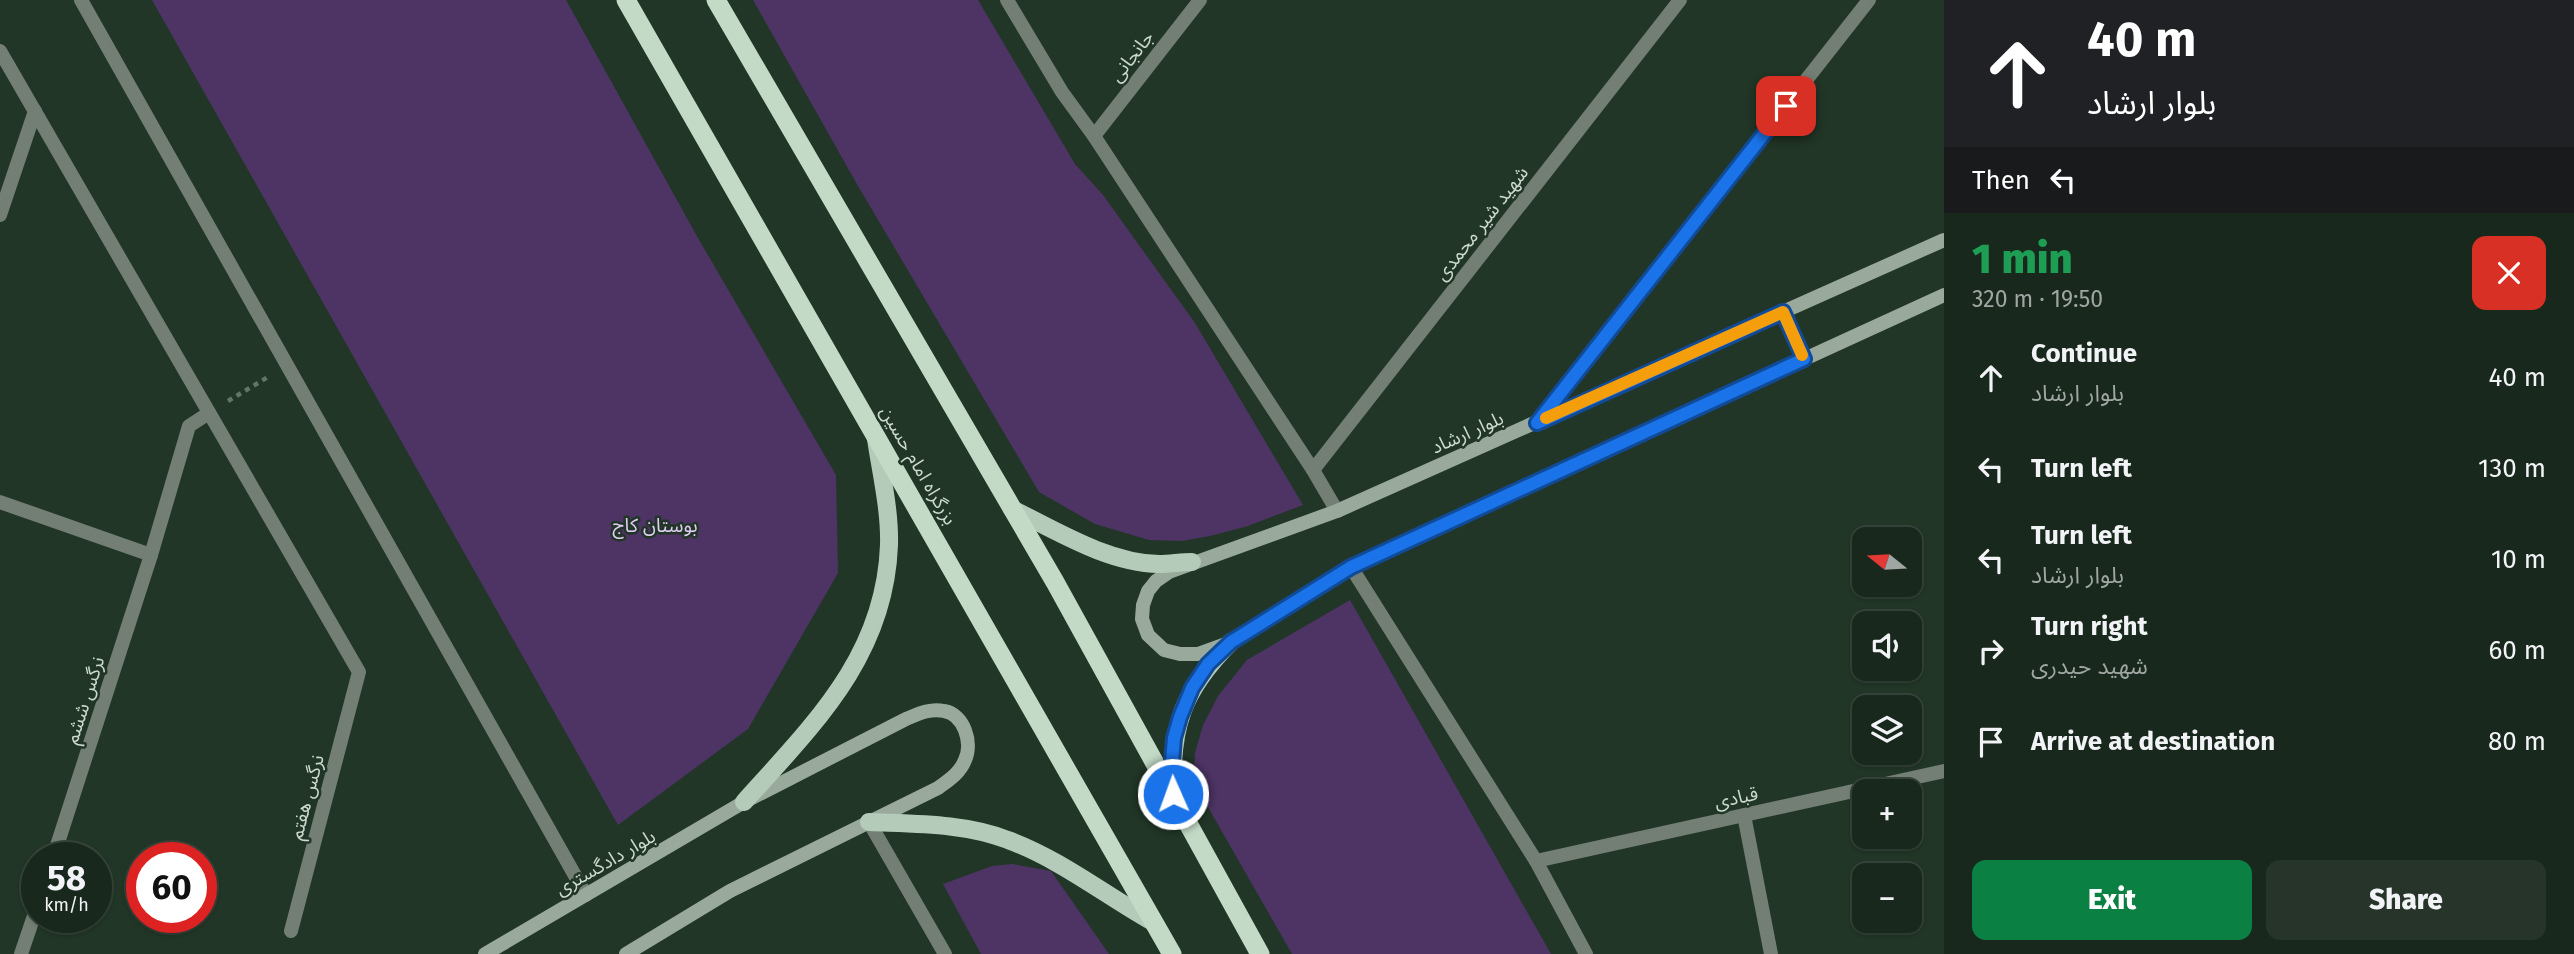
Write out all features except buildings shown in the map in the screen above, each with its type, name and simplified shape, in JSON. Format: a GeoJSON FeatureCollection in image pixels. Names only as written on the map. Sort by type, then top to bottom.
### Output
{"type":"FeatureCollection","features":[{"type":"Feature","properties":{"kind":"highway","name":"بزرگراه امام حسین"},"geometry":{"type":"LineString","coordinates":[[626,0],[1172,954]]}},
{"type":"Feature","properties":{"kind":"highway"},"geometry":{"type":"LineString","coordinates":[[716,0],[1012,509],[1260,954]]}},
{"type":"Feature","properties":{"kind":"main road","name":"بلوار ارشاد"},"geometry":{"type":"LineString","coordinates":[[1231,642],[1198,654],[1180,654],[1164,650],[1148,635],[1142,619],[1148,591],[1169,572],[1337,511],[1944,240]]}},
{"type":"Feature","properties":{"kind":"main road"},"geometry":{"type":"LineString","coordinates":[[1173,794],[1174,738],[1180,717],[1192,688],[1208,664],[1231,642],[1351,567],[1944,295]]}},
{"type":"Feature","properties":{"kind":"main road"},"geometry":{"type":"LineString","coordinates":[[1783,312],[1804,359]]}},
{"type":"Feature","properties":{"kind":"main road"},"geometry":{"type":"LineString","coordinates":[[744,802],[833,700],[855,666],[873,629],[882,597],[889,544],[876,435]]}},
{"type":"Feature","properties":{"kind":"main road"},"geometry":{"type":"LineString","coordinates":[[1012,509],[1113,555],[1159,564],[1192,562]]}},
{"type":"Feature","properties":{"kind":"main road","name":"بلوار دادگستری"},"geometry":{"type":"LineString","coordinates":[[485,954],[744,802],[906,719],[926,710],[946,711],[961,722],[968,739],[966,759],[955,775],[921,798],[869,821]]}},
{"type":"Feature","properties":{"kind":"main road"},"geometry":{"type":"LineString","coordinates":[[626,954],[730,891],[869,821],[968,829],[1007,839],[1062,866],[1153,922]]}},
{"type":"Feature","properties":{"kind":"street"},"geometry":{"type":"LineString","coordinates":[[81,0],[586,895]]}},
{"type":"Feature","properties":{"kind":"street"},"geometry":{"type":"LineString","coordinates":[[1007,0],[1062,92],[1094,136],[1313,470],[1337,511]]}},
{"type":"Feature","properties":{"kind":"street","name":"جانجانی"},"geometry":{"type":"LineString","coordinates":[[1094,136],[1200,0]]}},
{"type":"Feature","properties":{"kind":"street","name":"شهید شیر محمدی"},"geometry":{"type":"LineString","coordinates":[[1313,470],[1679,0]]}},
{"type":"Feature","properties":{"kind":"street"},"geometry":{"type":"LineString","coordinates":[[1537,423],[1869,0]]}},
{"type":"Feature","properties":{"kind":"street"},"geometry":{"type":"LineString","coordinates":[[0,51],[209,413]]}},
{"type":"Feature","properties":{"kind":"street"},"geometry":{"type":"LineString","coordinates":[[0,215],[35,111]]}},
{"type":"Feature","properties":{"kind":"street","name":"نرگس ششم"},"geometry":{"type":"LineString","coordinates":[[58,842],[151,555],[189,426],[209,413]]}},
{"type":"Feature","properties":{"kind":"street","name":"نرگس هفتم"},"geometry":{"type":"LineString","coordinates":[[209,413],[359,672],[291,931]]}},
{"type":"Feature","properties":{"kind":"street"},"geometry":{"type":"LineString","coordinates":[[0,502],[151,555]]}},
{"type":"Feature","properties":{"kind":"street"},"geometry":{"type":"LineString","coordinates":[[1351,567],[1536,861],[1586,954]]}},
{"type":"Feature","properties":{"kind":"street","name":"قبادی"},"geometry":{"type":"LineString","coordinates":[[1536,861],[1944,771]]}},
{"type":"Feature","properties":{"kind":"street"},"geometry":{"type":"LineString","coordinates":[[1744,815],[1771,954]]}},
{"type":"Feature","properties":{"kind":"street"},"geometry":{"type":"LineString","coordinates":[[869,821],[944,954]]}},
{"type":"Feature","properties":{"kind":"street"},"geometry":{"type":"LineString","coordinates":[[22,954],[29,933]]}},
{"type":"Feature","properties":{"kind":"path"},"geometry":{"type":"LineString","coordinates":[[209,413],[287,365]]}},
{"type":"Feature","properties":{"kind":"green space","name":"بوستان کاج"},"geometry":{"type":"Polygon","coordinates":[[[152,0],[566,0],[698,238],[836,475],[838,573],[748,729],[618,825],[152,0]]]}},
{"type":"Feature","properties":{"kind":"green space"},"geometry":{"type":"Polygon","coordinates":[[[753,0],[978,0],[1075,164],[1103,195],[1195,323],[1303,505],[1248,526],[1210,536],[1182,541],[1149,540],[1095,524],[1039,492],[858,186],[753,0]]]}},
{"type":"Feature","properties":{"kind":"green space"},"geometry":{"type":"Polygon","coordinates":[[[1350,600],[1551,954],[1292,954],[1193,781],[1195,753],[1203,725],[1218,696],[1247,660],[1350,600]]]}},
{"type":"Feature","properties":{"kind":"green space"},"geometry":{"type":"Polygon","coordinates":[[[1012,864],[1051,871],[1109,954],[981,954],[943,884],[992,866],[1012,864]]]}},
{"type":"Feature","properties":{"kind":"slow traffic"},"geometry":{"type":"LineString","coordinates":[[1546,418],[1783,312],[1802,355]]}},
{"type":"Feature","properties":{"kind":"route"},"geometry":{"type":"LineString","coordinates":[[1173,794],[1174,738],[1180,717],[1192,688],[1208,664],[1231,642],[1351,567],[1804,359],[1783,312],[1537,423],[1786,106]]}}]}
